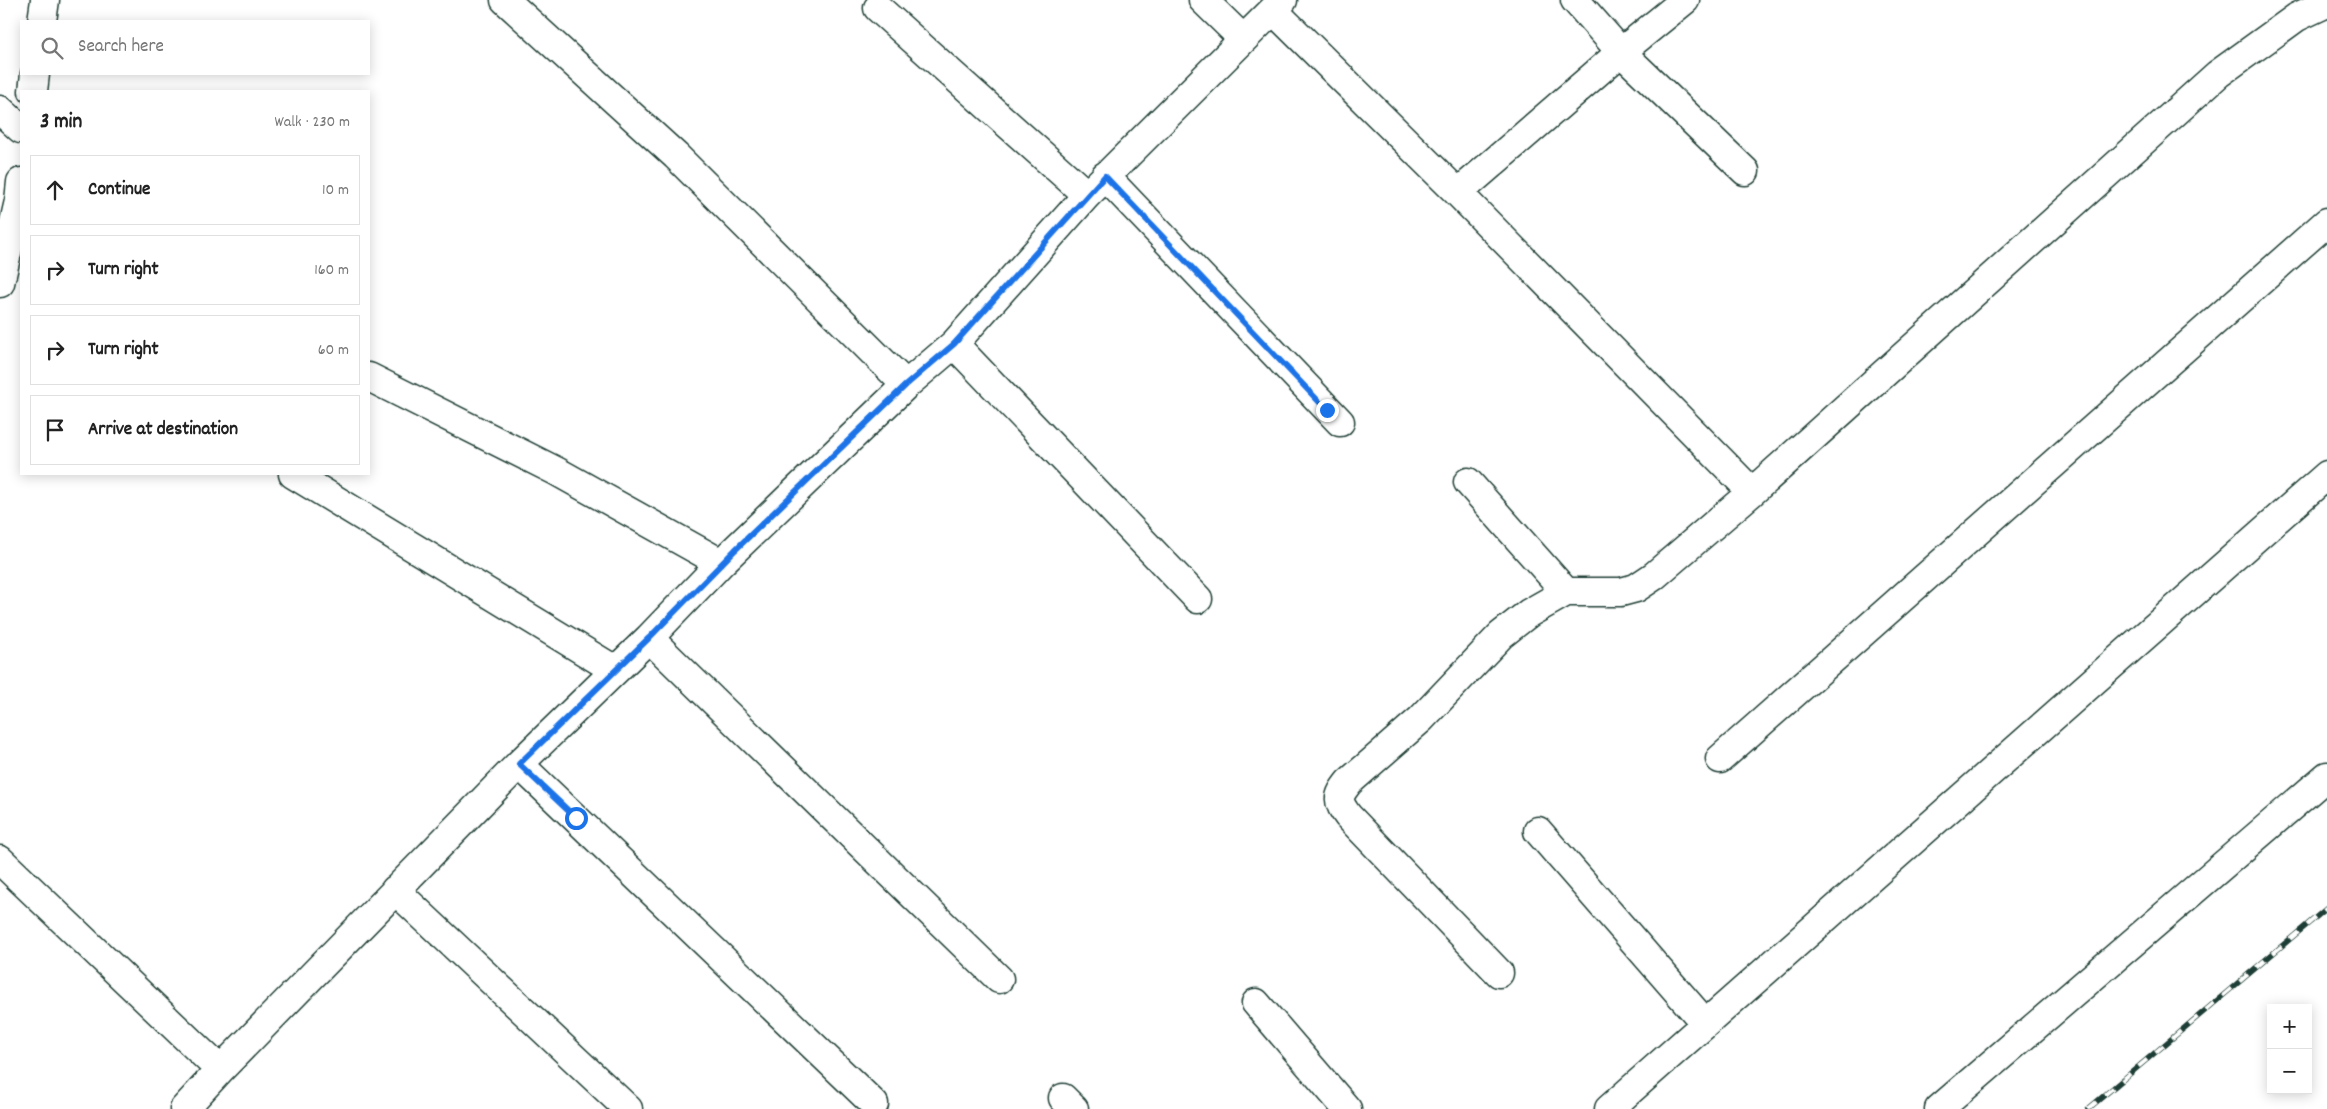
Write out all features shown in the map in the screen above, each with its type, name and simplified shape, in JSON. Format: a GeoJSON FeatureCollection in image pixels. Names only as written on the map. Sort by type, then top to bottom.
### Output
{"type":"FeatureCollection","features":[{"type":"Feature","properties":{"kind":"main road"},"geometry":{"type":"LineString","coordinates":[[42,20],[45,0]]}},
{"type":"Feature","properties":{"kind":"main road"},"geometry":{"type":"LineString","coordinates":[[505,0],[676,156],[906,385]]}},
{"type":"Feature","properties":{"kind":"main road"},"geometry":{"type":"LineString","coordinates":[[1203,0],[1242,38]]}},
{"type":"Feature","properties":{"kind":"main road"},"geometry":{"type":"LineString","coordinates":[[1575,0],[1621,52],[1745,172]]}},
{"type":"Feature","properties":{"kind":"main road"},"geometry":{"type":"LineString","coordinates":[[1458,193],[1621,52],[1685,0]]}},
{"type":"Feature","properties":{"kind":"main road"},"geometry":{"type":"LineString","coordinates":[[1499,973],[1348,816],[1339,804],[1340,792],[1420,719],[1501,635],[1529,613],[1566,592],[1620,592],[1636,588],[1654,576],[1752,492],[2218,74],[2297,17],[2327,2]]}},
{"type":"Feature","properties":{"kind":"main road"},"geometry":{"type":"LineString","coordinates":[[184,1109],[395,890],[519,764],[649,638],[721,563],[906,385],[954,344],[1096,186],[1242,38],[1278,5],[1458,193],[1752,492]]}},
{"type":"Feature","properties":{"kind":"main road"},"geometry":{"type":"LineString","coordinates":[[878,8],[1096,186],[1340,422]]}},
{"type":"Feature","properties":{"kind":"main road"},"geometry":{"type":"LineString","coordinates":[[32,90],[35,75]]}},
{"type":"Feature","properties":{"kind":"main road"},"geometry":{"type":"LineString","coordinates":[[0,110],[20,128]]}},
{"type":"Feature","properties":{"kind":"main road"},"geometry":{"type":"LineString","coordinates":[[0,283],[20,199]]}},
{"type":"Feature","properties":{"kind":"main road"},"geometry":{"type":"LineString","coordinates":[[1720,759],[2327,222]]}},
{"type":"Feature","properties":{"kind":"main road"},"geometry":{"type":"LineString","coordinates":[[954,344],[1198,599]]}},
{"type":"Feature","properties":{"kind":"main road"},"geometry":{"type":"LineString","coordinates":[[370,378],[556,471],[721,563]]}},
{"type":"Feature","properties":{"kind":"main road"},"geometry":{"type":"LineString","coordinates":[[295,475],[615,670]]}},
{"type":"Feature","properties":{"kind":"main road"},"geometry":{"type":"LineString","coordinates":[[1609,1109],[2327,475]]}},
{"type":"Feature","properties":{"kind":"main road"},"geometry":{"type":"LineString","coordinates":[[1468,482],[1566,592]]}},
{"type":"Feature","properties":{"kind":"main road"},"geometry":{"type":"LineString","coordinates":[[649,638],[999,979]]}},
{"type":"Feature","properties":{"kind":"main road"},"geometry":{"type":"LineString","coordinates":[[519,764],[874,1104]]}},
{"type":"Feature","properties":{"kind":"main road"},"geometry":{"type":"LineString","coordinates":[[1939,1109],[2327,776]]}},
{"type":"Feature","properties":{"kind":"main road"},"geometry":{"type":"LineString","coordinates":[[1538,831],[1705,1023]]}},
{"type":"Feature","properties":{"kind":"main road"},"geometry":{"type":"LineString","coordinates":[[0,860],[220,1070]]}},
{"type":"Feature","properties":{"kind":"main road"},"geometry":{"type":"LineString","coordinates":[[395,890],[628,1109]]}},
{"type":"Feature","properties":{"kind":"main road"},"geometry":{"type":"LineString","coordinates":[[1256,1002],[1347,1109]]}},
{"type":"Feature","properties":{"kind":"railway"},"geometry":{"type":"LineString","coordinates":[[2088,1109],[2327,908]]}},
{"type":"Feature","properties":{"kind":"route"},"geometry":{"type":"LineString","coordinates":[[576,818],[519,764],[649,638],[721,563],[906,385],[954,344],[1105,176],[1327,410]]}}]}
